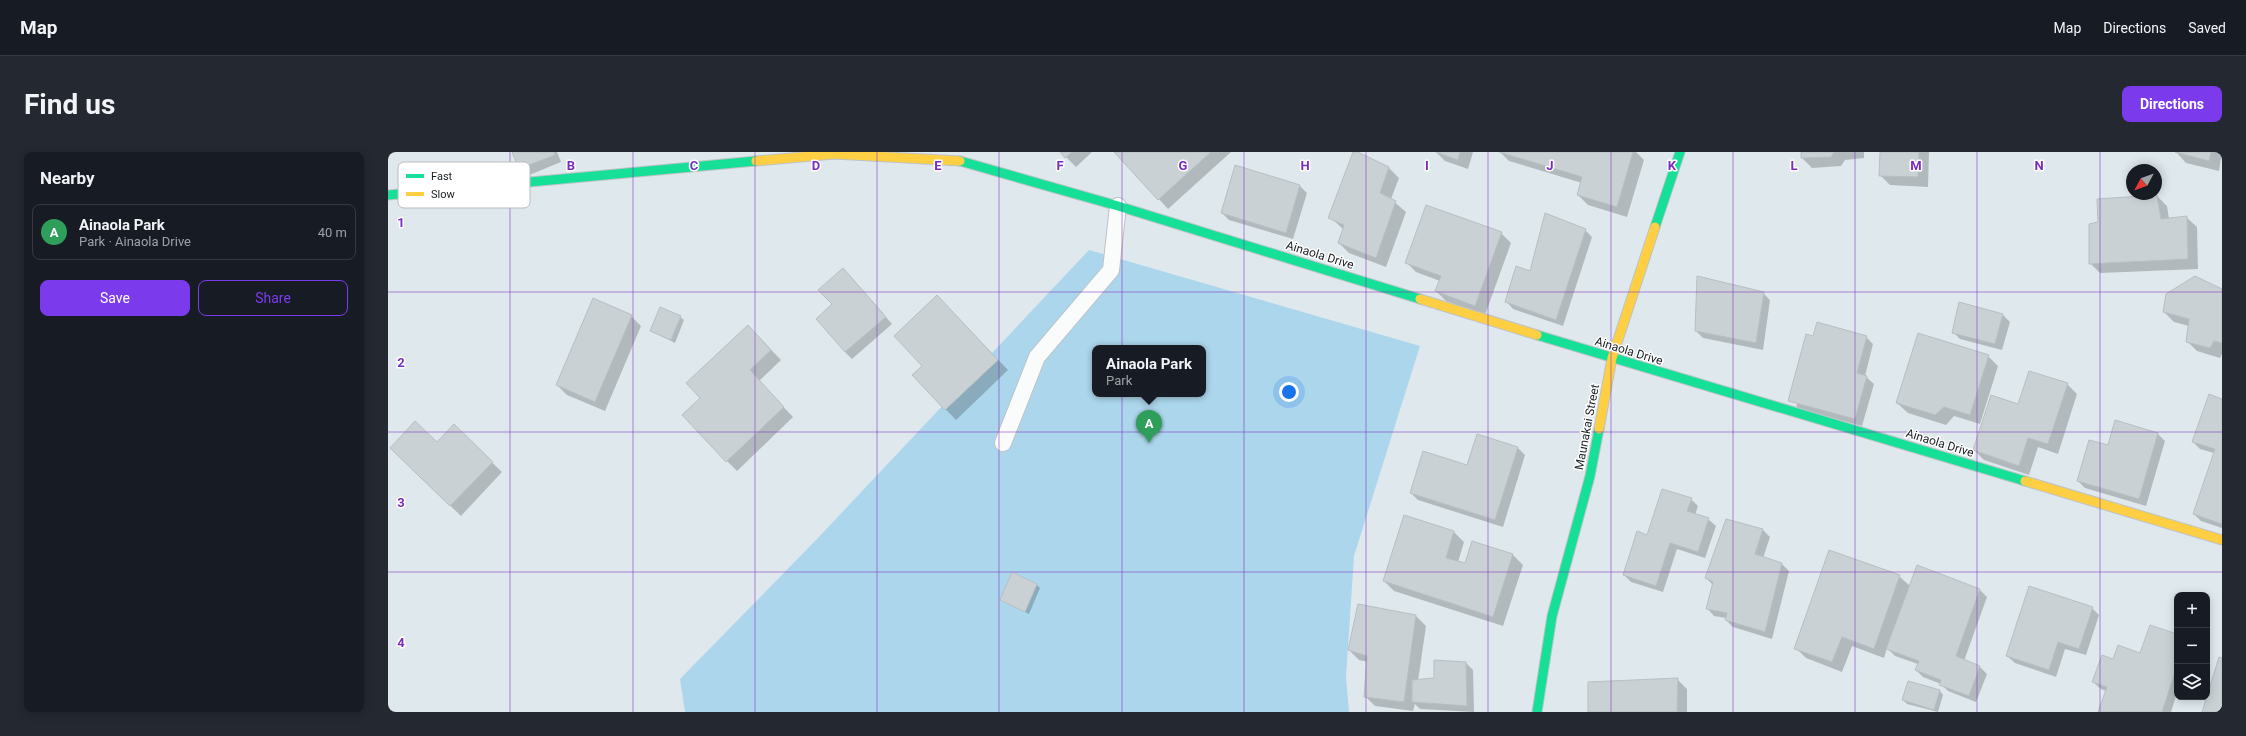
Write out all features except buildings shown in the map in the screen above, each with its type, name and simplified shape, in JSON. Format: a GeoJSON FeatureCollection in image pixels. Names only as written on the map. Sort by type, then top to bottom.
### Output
{"type":"FeatureCollection","features":[{"type":"Feature","properties":{"kind":"street","name":"Maunakai Street"},"geometry":{"type":"LineString","coordinates":[[1537,712],[1552,616],[1590,476],[1612,358],[1680,152]]}},
{"type":"Feature","properties":{"kind":"street","name":"Ainaola Drive"},"geometry":{"type":"LineString","coordinates":[[530,182],[834,154],[918,155],[965,161],[1118,206],[1612,358],[2222,540]]}},
{"type":"Feature","properties":{"kind":"street","name":"Ainaola Drive"},"geometry":{"type":"LineString","coordinates":[[388,195],[398,194]]}},
{"type":"Feature","properties":{"kind":"lane"},"geometry":{"type":"LineString","coordinates":[[1003,443],[1037,357],[1111,270],[1114,263],[1118,206]]}},
{"type":"Feature","properties":{"kind":"shaded area"},"geometry":{"type":"Polygon","coordinates":[[[1089,250],[1420,346],[1354,556],[1346,677],[1349,712],[685,712],[680,679],[817,539],[1089,250]]]}},
{"type":"Feature","properties":{"kind":"traffic: fast"},"geometry":{"type":"LineString","coordinates":[[1655,227],[1680,152]]}},
{"type":"Feature","properties":{"kind":"traffic: fast"},"geometry":{"type":"LineString","coordinates":[[530,182],[756,161]]}},
{"type":"Feature","properties":{"kind":"traffic: fast"},"geometry":{"type":"LineString","coordinates":[[960,161],[1118,206],[1420,299]]}},
{"type":"Feature","properties":{"kind":"traffic: fast"},"geometry":{"type":"LineString","coordinates":[[388,195],[398,194]]}},
{"type":"Feature","properties":{"kind":"traffic: fast"},"geometry":{"type":"LineString","coordinates":[[1537,335],[2025,481]]}},
{"type":"Feature","properties":{"kind":"traffic: fast"},"geometry":{"type":"LineString","coordinates":[[1537,712],[1552,616],[1590,476],[1599,429]]}},
{"type":"Feature","properties":{"kind":"traffic: slow"},"geometry":{"type":"LineString","coordinates":[[756,161],[834,154],[960,161]]}},
{"type":"Feature","properties":{"kind":"traffic: slow"},"geometry":{"type":"LineString","coordinates":[[1599,429],[1612,358],[1655,227]]}},
{"type":"Feature","properties":{"kind":"traffic: slow"},"geometry":{"type":"LineString","coordinates":[[1420,299],[1537,335]]}},
{"type":"Feature","properties":{"kind":"traffic: slow"},"geometry":{"type":"LineString","coordinates":[[2025,481],[2222,540]]}},
{"type":"Feature","properties":{"kind":"place","name":"Ainaola Park"},"geometry":{"type":"Point","coordinates":[1149,443]}}]}
